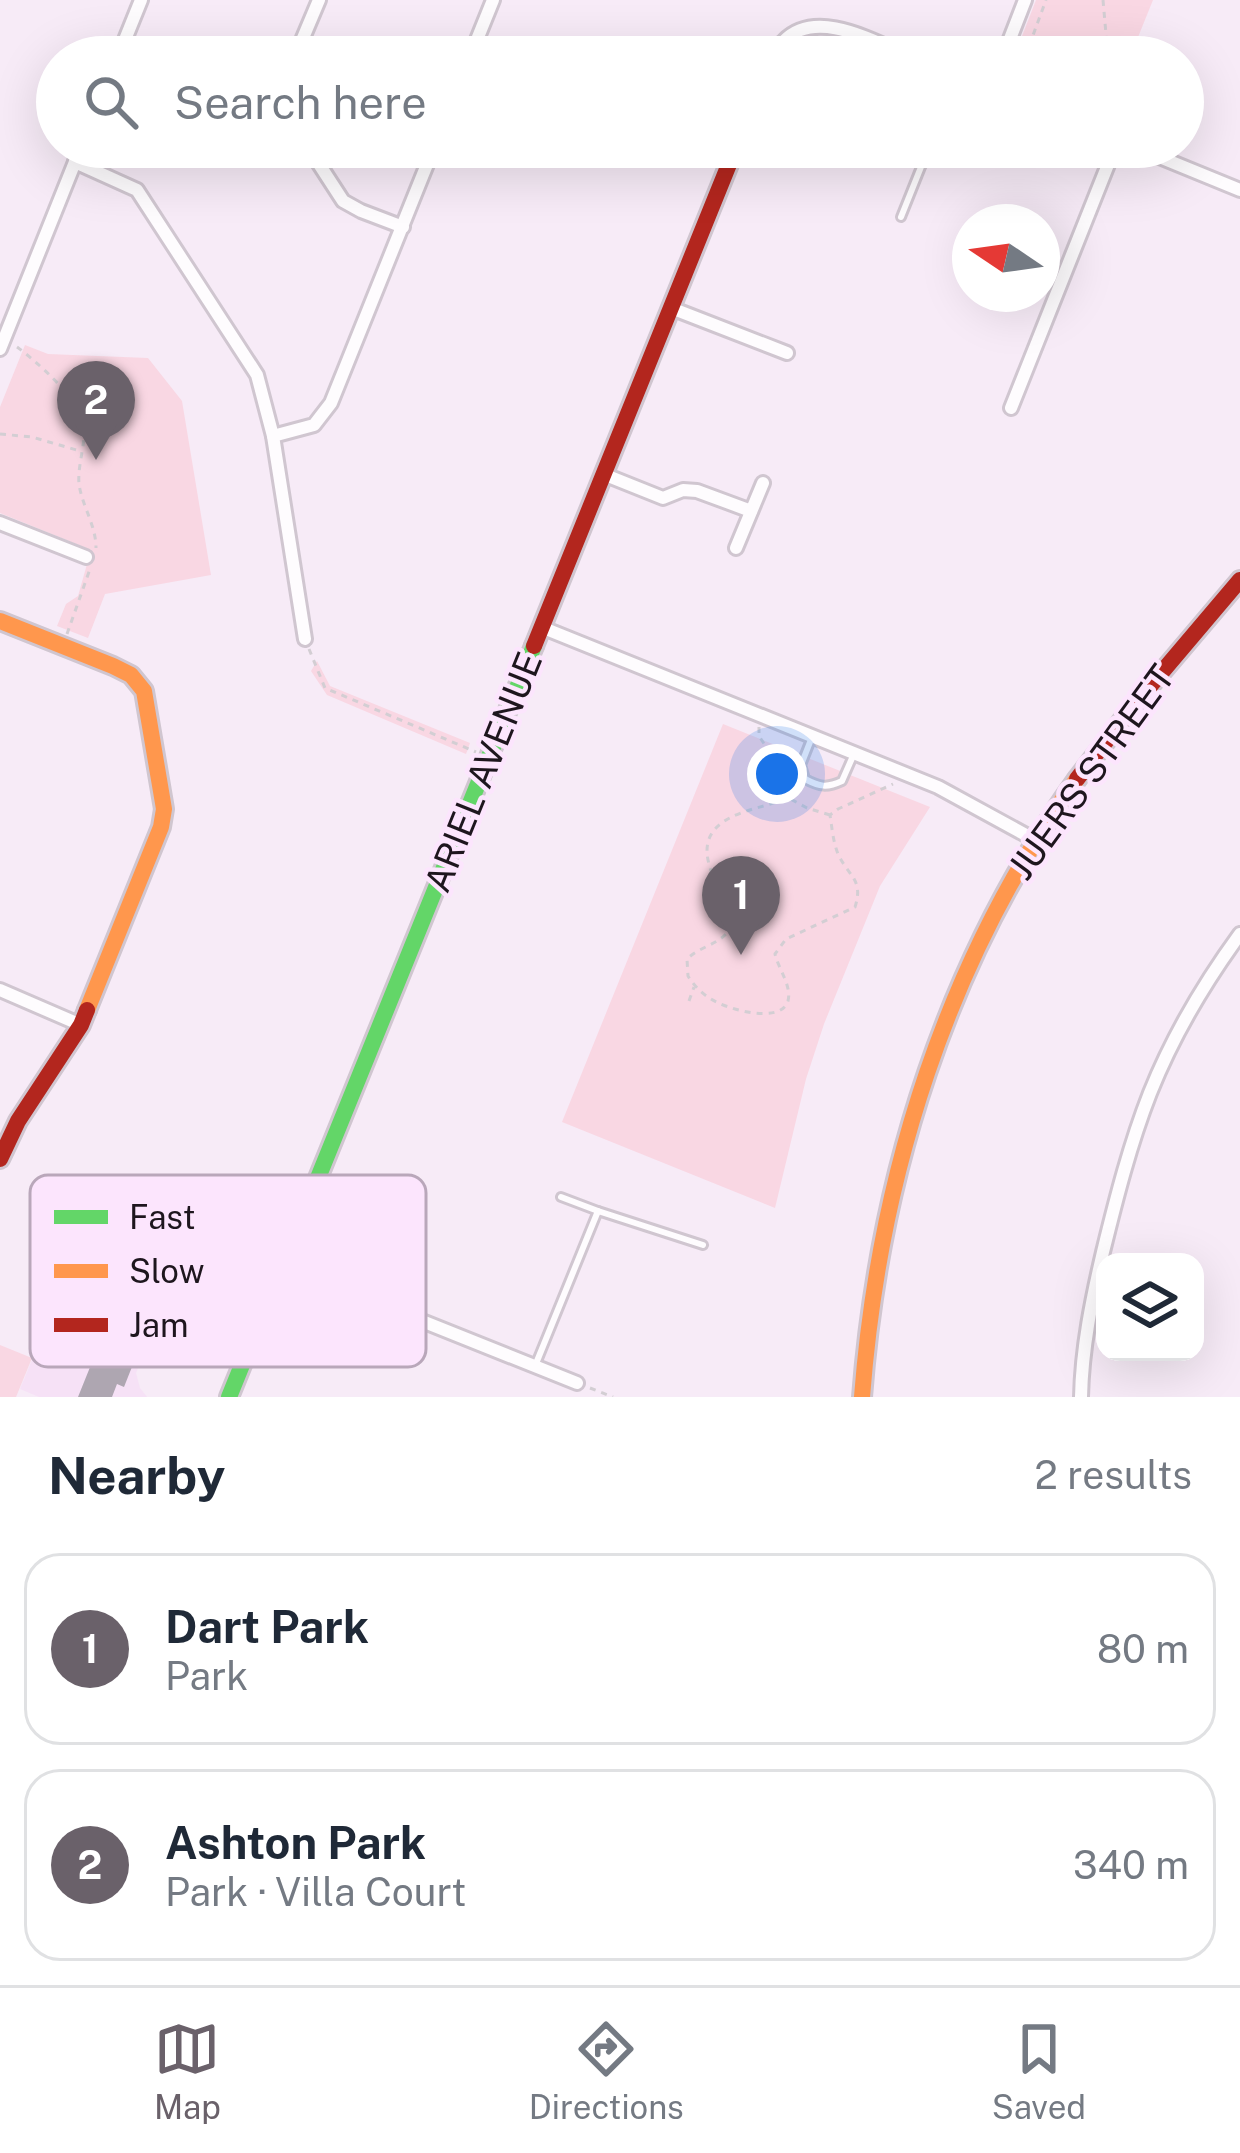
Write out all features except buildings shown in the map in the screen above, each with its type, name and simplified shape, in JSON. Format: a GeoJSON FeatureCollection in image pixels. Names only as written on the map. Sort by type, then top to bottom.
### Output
{"type":"FeatureCollection","features":[{"type":"Feature","properties":{"kind":"street"},"geometry":{"type":"LineString","coordinates":[[126,36],[141,0]]}},
{"type":"Feature","properties":{"kind":"street"},"geometry":{"type":"LineString","coordinates":[[304,36],[319,0]]}},
{"type":"Feature","properties":{"kind":"street"},"geometry":{"type":"LineString","coordinates":[[478,36],[493,0]]}},
{"type":"Feature","properties":{"kind":"street"},"geometry":{"type":"LineString","coordinates":[[1011,36],[1025,0]]}},
{"type":"Feature","properties":{"kind":"street"},"geometry":{"type":"LineString","coordinates":[[791,36],[822,27],[856,36]]}},
{"type":"Feature","properties":{"kind":"street"},"geometry":{"type":"LineString","coordinates":[[2,344],[73,168]]}},
{"type":"Feature","properties":{"kind":"street"},"geometry":{"type":"LineString","coordinates":[[89,168],[137,190],[146,201],[257,376],[273,436],[304,639]]}},
{"type":"Feature","properties":{"kind":"street"},"geometry":{"type":"LineString","coordinates":[[322,168],[343,201],[403,227]]}},
{"type":"Feature","properties":{"kind":"street"},"geometry":{"type":"LineString","coordinates":[[273,436],[314,425],[331,403],[426,168]]}},
{"type":"Feature","properties":{"kind":"street","name":"ARIEL AVENUE"},"geometry":{"type":"LineString","coordinates":[[319,1175],[728,168]]}},
{"type":"Feature","properties":{"kind":"street"},"geometry":{"type":"LineString","coordinates":[[1011,408],[1107,168]]}},
{"type":"Feature","properties":{"kind":"street"},"geometry":{"type":"LineString","coordinates":[[1186,168],[1240,190]]}},
{"type":"Feature","properties":{"kind":"street"},"geometry":{"type":"LineString","coordinates":[[671,308],[787,353]]}},
{"type":"Feature","properties":{"kind":"street"},"geometry":{"type":"LineString","coordinates":[[604,475],[663,497],[697,491],[751,512]]}},
{"type":"Feature","properties":{"kind":"street"},"geometry":{"type":"LineString","coordinates":[[736,548],[763,483]]}},
{"type":"Feature","properties":{"kind":"street"},"geometry":{"type":"LineString","coordinates":[[0,523],[86,557]]}},
{"type":"Feature","properties":{"kind":"street","name":"JUERS STREET"},"geometry":{"type":"LineString","coordinates":[[862,1397],[867,1319],[900,1161],[916,1105],[980,940],[1068,791],[1147,688],[1240,580]]}},
{"type":"Feature","properties":{"kind":"street"},"geometry":{"type":"LineString","coordinates":[[0,621],[131,676],[144,691],[164,809],[81,1025],[18,1121],[0,1160]]}},
{"type":"Feature","properties":{"kind":"street"},"geometry":{"type":"LineString","coordinates":[[541,627],[911,776],[1035,840]]}},
{"type":"Feature","properties":{"kind":"street"},"geometry":{"type":"LineString","coordinates":[[1081,1397],[1093,1298],[1150,1092],[1240,934]]}},
{"type":"Feature","properties":{"kind":"street"},"geometry":{"type":"LineString","coordinates":[[0,990],[81,1025]]}},
{"type":"Feature","properties":{"kind":"street"},"geometry":{"type":"LineString","coordinates":[[426,1322],[577,1383]]}},
{"type":"Feature","properties":{"kind":"street","name":"ARIEL AVENUE"},"geometry":{"type":"LineString","coordinates":[[229,1397],[241,1367]]}},
{"type":"Feature","properties":{"kind":"lane"},"geometry":{"type":"LineString","coordinates":[[901,218],[921,168]]}},
{"type":"Feature","properties":{"kind":"lane"},"geometry":{"type":"LineString","coordinates":[[812,736],[801,764],[805,779],[818,787],[842,781],[855,753]]}},
{"type":"Feature","properties":{"kind":"lane"},"geometry":{"type":"LineString","coordinates":[[561,1197],[704,1245]]}},
{"type":"Feature","properties":{"kind":"lane"},"geometry":{"type":"LineString","coordinates":[[535,1366],[598,1211]]}},
{"type":"Feature","properties":{"kind":"path"},"geometry":{"type":"LineString","coordinates":[[1033,36],[1046,0]]}},
{"type":"Feature","properties":{"kind":"path"},"geometry":{"type":"LineString","coordinates":[[1103,0],[1106,36]]}},
{"type":"Feature","properties":{"kind":"path"},"geometry":{"type":"LineString","coordinates":[[2,344],[34,359],[82,417],[79,481],[96,548],[62,646]]}},
{"type":"Feature","properties":{"kind":"path"},"geometry":{"type":"LineString","coordinates":[[0,434],[32,437],[80,452]]}},
{"type":"Feature","properties":{"kind":"path"},"geometry":{"type":"LineString","coordinates":[[304,639],[325,688],[489,757]]}},
{"type":"Feature","properties":{"kind":"path"},"geometry":{"type":"LineString","coordinates":[[763,716],[759,736],[787,796],[830,815]]}},
{"type":"Feature","properties":{"kind":"path"},"geometry":{"type":"LineString","coordinates":[[830,815],[911,776]]}},
{"type":"Feature","properties":{"kind":"path"},"geometry":{"type":"LineString","coordinates":[[787,796],[728,818],[710,833],[706,853],[732,926],[719,942],[694,952],[686,968],[694,985],[717,1003],[751,1013],[782,1009],[788,990],[775,954],[778,946],[855,907],[859,886],[835,845],[830,815]]}},
{"type":"Feature","properties":{"kind":"path"},"geometry":{"type":"LineString","coordinates":[[689,1001],[694,985]]}},
{"type":"Feature","properties":{"kind":"path"},"geometry":{"type":"LineString","coordinates":[[712,1012],[717,1003]]}},
{"type":"Feature","properties":{"kind":"path"},"geometry":{"type":"LineString","coordinates":[[577,1383],[613,1397]]}},
{"type":"Feature","properties":{"kind":"shaded area"},"geometry":{"type":"Polygon","coordinates":[[[1036,0],[1153,0],[1138,36],[1022,36],[1036,0]]]}},
{"type":"Feature","properties":{"kind":"shaded area"},"geometry":{"type":"Polygon","coordinates":[[[25,345],[48,354],[148,358],[182,401],[211,575],[105,594],[88,638],[57,626],[66,604],[78,596],[91,550],[0,513],[0,407],[25,345]]]}},
{"type":"Feature","properties":{"kind":"shaded area"},"geometry":{"type":"Polygon","coordinates":[[[317,661],[330,686],[470,743],[466,754],[327,695],[311,671],[317,661]]]}},
{"type":"Feature","properties":{"kind":"shaded area"},"geometry":{"type":"Polygon","coordinates":[[[723,724],[930,807],[880,886],[824,1024],[775,1208],[562,1122],[723,724]]]}},
{"type":"Feature","properties":{"kind":"shaded area"},"geometry":{"type":"Polygon","coordinates":[[[0,1345],[30,1357],[30,1363],[16,1397],[0,1397],[0,1345]]]}},
{"type":"Feature","properties":{"kind":"shaded area"},"geometry":{"type":"Polygon","coordinates":[[[30,1365],[139,1367],[140,1388],[147,1397],[39,1397],[20,1389],[30,1365]]]}},
{"type":"Feature","properties":{"kind":"traffic: fast"},"geometry":{"type":"LineString","coordinates":[[319,1175],[534,646]]}},
{"type":"Feature","properties":{"kind":"traffic: fast"},"geometry":{"type":"LineString","coordinates":[[229,1397],[241,1367]]}},
{"type":"Feature","properties":{"kind":"traffic: slow"},"geometry":{"type":"LineString","coordinates":[[0,621],[113,666],[131,675],[144,691],[164,809],[161,827],[87,1010]]}},
{"type":"Feature","properties":{"kind":"traffic: slow"},"geometry":{"type":"LineString","coordinates":[[862,1397],[884,1232],[927,1073],[991,921],[1031,848],[1077,779]]}},
{"type":"Feature","properties":{"kind":"traffic: jam"},"geometry":{"type":"LineString","coordinates":[[534,646],[727,168]]}},
{"type":"Feature","properties":{"kind":"traffic: jam"},"geometry":{"type":"LineString","coordinates":[[1077,779],[1240,580]]}},
{"type":"Feature","properties":{"kind":"traffic: jam"},"geometry":{"type":"LineString","coordinates":[[0,1159],[18,1121],[87,1010]]}},
{"type":"Feature","properties":{"kind":"place","name":"Ashton Park"},"geometry":{"type":"Point","coordinates":[96,460]}},
{"type":"Feature","properties":{"kind":"place","name":"Dart Park"},"geometry":{"type":"Point","coordinates":[741,955]}}]}
